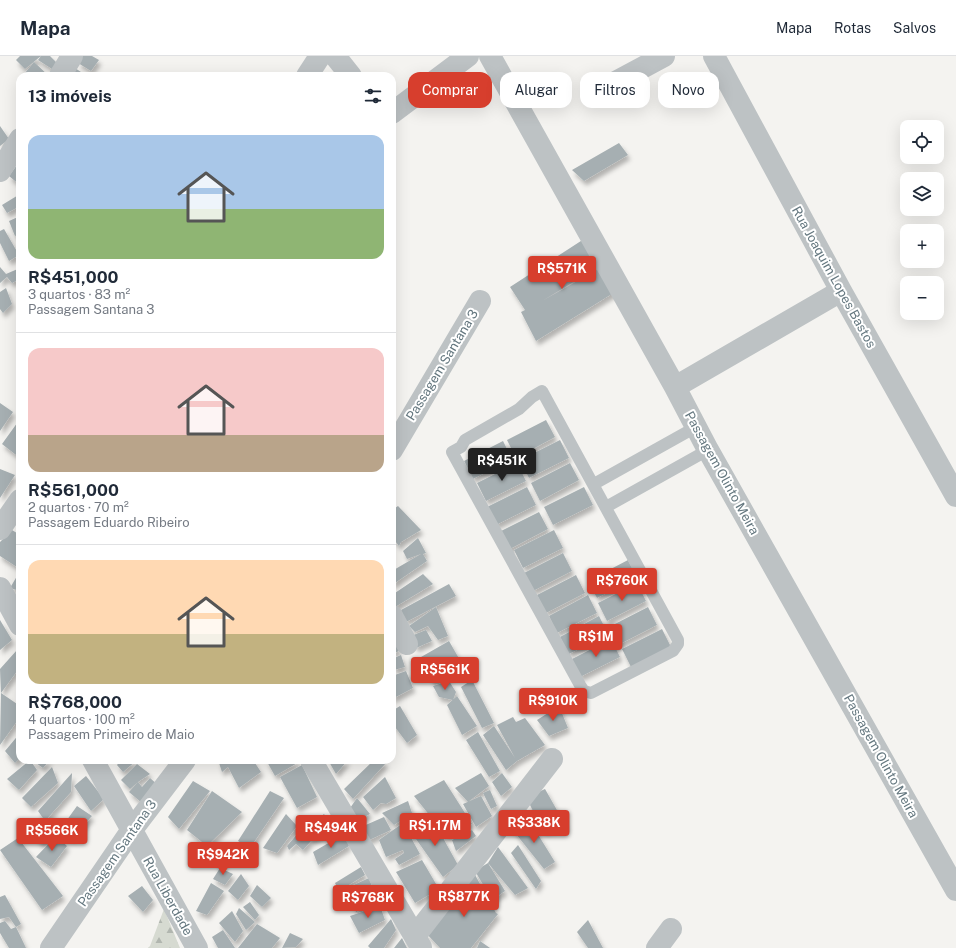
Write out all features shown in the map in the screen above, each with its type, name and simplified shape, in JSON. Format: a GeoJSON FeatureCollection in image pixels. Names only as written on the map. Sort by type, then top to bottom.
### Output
{"type":"FeatureCollection","features":[{"type":"Feature","properties":{"kind":"street"},"geometry":{"type":"LineString","coordinates":[[62,72],[72,56]]}},
{"type":"Feature","properties":{"kind":"street"},"geometry":{"type":"LineString","coordinates":[[310,72],[320,56]]}},
{"type":"Feature","properties":{"kind":"street"},"geometry":{"type":"LineString","coordinates":[[335,56],[348,72]]}},
{"type":"Feature","properties":{"kind":"street"},"geometry":{"type":"LineString","coordinates":[[396,110],[468,56]]}},
{"type":"Feature","properties":{"kind":"street","name":"Passagem Olinto Meira"},"geometry":{"type":"LineString","coordinates":[[490,56],[675,387],[708,450],[956,890]]}},
{"type":"Feature","properties":{"kind":"street"},"geometry":{"type":"LineString","coordinates":[[634,72],[664,56]]}},
{"type":"Feature","properties":{"kind":"street","name":"Rua Joaquim Lopes Bastos"},"geometry":{"type":"LineString","coordinates":[[714,56],[841,291],[956,496]]}},
{"type":"Feature","properties":{"kind":"street"},"geometry":{"type":"LineString","coordinates":[[0,171],[16,145]]}},
{"type":"Feature","properties":{"kind":"street"},"geometry":{"type":"LineString","coordinates":[[675,387],[841,291]]}},
{"type":"Feature","properties":{"kind":"street","name":"Passagem Santana 3"},"geometry":{"type":"LineString","coordinates":[[396,443],[480,301]]}},
{"type":"Feature","properties":{"kind":"street"},"geometry":{"type":"LineString","coordinates":[[0,529],[16,506]]}},
{"type":"Feature","properties":{"kind":"street"},"geometry":{"type":"LineString","coordinates":[[0,588],[16,618]]}},
{"type":"Feature","properties":{"kind":"street"},"geometry":{"type":"LineString","coordinates":[[396,623],[407,644]]}},
{"type":"Feature","properties":{"kind":"street"},"geometry":{"type":"LineString","coordinates":[[313,764],[418,942],[552,759]]}},
{"type":"Feature","properties":{"kind":"street","name":"Rua Liberdade"},"geometry":{"type":"LineString","coordinates":[[95,764],[196,948]]}},
{"type":"Feature","properties":{"kind":"street","name":"Passagem Santana 3"},"geometry":{"type":"LineString","coordinates":[[51,948],[131,831],[182,764]]}},
{"type":"Feature","properties":{"kind":"street"},"geometry":{"type":"LineString","coordinates":[[657,948],[671,929]]}},
{"type":"Feature","properties":{"kind":"lane"},"geometry":{"type":"LineString","coordinates":[[542,391],[594,484],[678,640],[678,644],[672,651],[591,693],[584,691],[580,685],[452,452],[461,447],[465,440],[519,409],[532,397],[542,391]]}},
{"type":"Feature","properties":{"kind":"lane"},"geometry":{"type":"LineString","coordinates":[[594,484],[696,427]]}},
{"type":"Feature","properties":{"kind":"lane"},"geometry":{"type":"LineString","coordinates":[[606,507],[708,450]]}},
{"type":"Feature","properties":{"kind":"green space"},"geometry":{"type":"Polygon","coordinates":[[[164,909],[180,948],[148,948],[150,946],[164,909]]]}},
{"type":"Feature","properties":{"kind":"building"},"geometry":{"type":"Polygon","coordinates":[[[20,56],[41,56],[25,69],[16,60],[20,56]]]}},
{"type":"Feature","properties":{"kind":"building"},"geometry":{"type":"Polygon","coordinates":[[[41,56],[50,56],[57,63],[52,69],[38,60],[41,56]]]}},
{"type":"Feature","properties":{"kind":"building"},"geometry":{"type":"Polygon","coordinates":[[[83,56],[92,56],[99,60],[91,71],[78,63],[83,56]]]}},
{"type":"Feature","properties":{"kind":"building"},"geometry":{"type":"Polygon","coordinates":[[[34,62],[45,72],[26,72],[34,62]]]}},
{"type":"Feature","properties":{"kind":"building"},"geometry":{"type":"Polygon","coordinates":[[[75,68],[81,72],[72,72],[75,68]]]}},
{"type":"Feature","properties":{"kind":"building"},"geometry":{"type":"Polygon","coordinates":[[[0,126],[9,139],[0,146],[0,126]]]}},
{"type":"Feature","properties":{"kind":"building"},"geometry":{"type":"Polygon","coordinates":[[[619,143],[628,155],[584,181],[572,170],[619,143]]]}},
{"type":"Feature","properties":{"kind":"building"},"geometry":{"type":"Polygon","coordinates":[[[16,166],[16,182],[9,176],[16,166]]]}},
{"type":"Feature","properties":{"kind":"building"},"geometry":{"type":"Polygon","coordinates":[[[16,196],[16,208],[7,213],[2,205],[16,196]]]}},
{"type":"Feature","properties":{"kind":"building"},"geometry":{"type":"Polygon","coordinates":[[[16,218],[16,236],[15,236],[9,221],[16,218]]]}},
{"type":"Feature","properties":{"kind":"building"},"geometry":{"type":"Polygon","coordinates":[[[4,229],[16,250],[16,257],[9,261],[0,243],[0,231],[4,229]]]}},
{"type":"Feature","properties":{"kind":"building"},"geometry":{"type":"Polygon","coordinates":[[[584,239],[600,266],[542,301],[602,267],[615,292],[536,341],[521,312],[525,310],[510,287],[584,239]]]}},
{"type":"Feature","properties":{"kind":"building"},"geometry":{"type":"Polygon","coordinates":[[[0,267],[6,274],[16,270],[16,281],[12,283],[7,277],[0,283],[0,267]]]}},
{"type":"Feature","properties":{"kind":"building"},"geometry":{"type":"Polygon","coordinates":[[[6,288],[12,304],[3,313],[0,309],[0,292],[6,288]]]}},
{"type":"Feature","properties":{"kind":"building"},"geometry":{"type":"Polygon","coordinates":[[[0,403],[13,412],[0,431],[0,403]]]}},
{"type":"Feature","properties":{"kind":"building"},"geometry":{"type":"Polygon","coordinates":[[[546,420],[555,437],[516,458],[507,440],[546,420]]]}},
{"type":"Feature","properties":{"kind":"building"},"geometry":{"type":"Polygon","coordinates":[[[16,425],[16,455],[2,444],[16,425]]]}},
{"type":"Feature","properties":{"kind":"building"},"geometry":{"type":"Polygon","coordinates":[[[560,440],[569,458],[529,478],[520,460],[560,440]]]}},
{"type":"Feature","properties":{"kind":"building"},"geometry":{"type":"Polygon","coordinates":[[[503,441],[512,459],[473,479],[464,461],[503,441]]]}},
{"type":"Feature","properties":{"kind":"building"},"geometry":{"type":"Polygon","coordinates":[[[517,463],[526,481],[486,501],[477,483],[517,463]]]}},
{"type":"Feature","properties":{"kind":"building"},"geometry":{"type":"Polygon","coordinates":[[[570,463],[579,480],[540,501],[531,483],[570,463]]]}},
{"type":"Feature","properties":{"kind":"building"},"geometry":{"type":"Polygon","coordinates":[[[0,469],[15,475],[0,498],[0,469]]]}},
{"type":"Feature","properties":{"kind":"building"},"geometry":{"type":"Polygon","coordinates":[[[527,487],[536,505],[496,525],[487,507],[527,487]]]}},
{"type":"Feature","properties":{"kind":"building"},"geometry":{"type":"Polygon","coordinates":[[[584,487],[593,505],[553,525],[544,507],[584,487]]]}},
{"type":"Feature","properties":{"kind":"building"},"geometry":{"type":"Polygon","coordinates":[[[398,506],[421,530],[401,542],[399,546],[396,542],[396,507],[398,506]]]}},
{"type":"Feature","properties":{"kind":"building"},"geometry":{"type":"Polygon","coordinates":[[[539,512],[548,529],[508,550],[499,532],[539,512]]]}},
{"type":"Feature","properties":{"kind":"building"},"geometry":{"type":"Polygon","coordinates":[[[12,530],[16,532],[16,566],[0,556],[0,542],[12,530]]]}},
{"type":"Feature","properties":{"kind":"building"},"geometry":{"type":"Polygon","coordinates":[[[554,530],[563,548],[523,568],[514,550],[554,530]]]}},
{"type":"Feature","properties":{"kind":"building"},"geometry":{"type":"Polygon","coordinates":[[[418,538],[426,553],[423,554],[427,561],[396,582],[396,569],[421,554],[407,559],[403,551],[418,538]]]}},
{"type":"Feature","properties":{"kind":"building"},"geometry":{"type":"Polygon","coordinates":[[[563,553],[572,571],[533,591],[524,573],[563,553]]]}},
{"type":"Feature","properties":{"kind":"building"},"geometry":{"type":"Polygon","coordinates":[[[628,560],[637,578],[597,598],[588,581],[628,560]]]}},
{"type":"Feature","properties":{"kind":"building"},"geometry":{"type":"Polygon","coordinates":[[[423,574],[433,584],[396,606],[396,592],[423,574]]]}},
{"type":"Feature","properties":{"kind":"building"},"geometry":{"type":"Polygon","coordinates":[[[576,575],[585,593],[546,613],[537,595],[576,575]]]}},
{"type":"Feature","properties":{"kind":"building"},"geometry":{"type":"Polygon","coordinates":[[[16,578],[16,590],[10,588],[16,578]]]}},
{"type":"Feature","properties":{"kind":"building"},"geometry":{"type":"Polygon","coordinates":[[[637,583],[646,601],[607,621],[598,603],[637,583]]]}},
{"type":"Feature","properties":{"kind":"building"},"geometry":{"type":"Polygon","coordinates":[[[449,584],[456,596],[406,622],[401,610],[449,584]]]}},
{"type":"Feature","properties":{"kind":"building"},"geometry":{"type":"Polygon","coordinates":[[[588,595],[597,613],[557,633],[549,616],[588,595]]]}},
{"type":"Feature","properties":{"kind":"building"},"geometry":{"type":"Polygon","coordinates":[[[436,607],[448,636],[438,640],[428,626],[415,632],[409,626],[436,607]]]}},
{"type":"Feature","properties":{"kind":"building"},"geometry":{"type":"Polygon","coordinates":[[[648,607],[657,625],[618,645],[609,627],[648,607]]]}},
{"type":"Feature","properties":{"kind":"building"},"geometry":{"type":"Polygon","coordinates":[[[599,616],[608,634],[569,654],[560,637],[599,616]]]}},
{"type":"Feature","properties":{"kind":"building"},"geometry":{"type":"Polygon","coordinates":[[[0,620],[12,640],[0,650],[0,620]]]}},
{"type":"Feature","properties":{"kind":"building"},"geometry":{"type":"Polygon","coordinates":[[[662,629],[671,647],[631,667],[622,649],[662,629]]]}},
{"type":"Feature","properties":{"kind":"building"},"geometry":{"type":"Polygon","coordinates":[[[426,630],[432,641],[416,648],[411,636],[426,630]]]}},
{"type":"Feature","properties":{"kind":"building"},"geometry":{"type":"Polygon","coordinates":[[[611,639],[620,657],[580,677],[572,659],[611,639]]]}},
{"type":"Feature","properties":{"kind":"building"},"geometry":{"type":"Polygon","coordinates":[[[449,641],[465,669],[433,683],[421,657],[449,641]]]}},
{"type":"Feature","properties":{"kind":"building"},"geometry":{"type":"Polygon","coordinates":[[[396,645],[399,651],[396,652],[396,645]]]}},
{"type":"Feature","properties":{"kind":"building"},"geometry":{"type":"Polygon","coordinates":[[[16,651],[16,672],[1,693],[0,669],[16,651]]]}},
{"type":"Feature","properties":{"kind":"building"},"geometry":{"type":"Polygon","coordinates":[[[401,655],[405,667],[396,669],[396,657],[401,655]]]}},
{"type":"Feature","properties":{"kind":"building"},"geometry":{"type":"Polygon","coordinates":[[[406,671],[413,688],[396,697],[396,675],[406,671]]]}},
{"type":"Feature","properties":{"kind":"building"},"geometry":{"type":"Polygon","coordinates":[[[472,680],[494,723],[482,728],[461,687],[472,680]]]}},
{"type":"Feature","properties":{"kind":"building"},"geometry":{"type":"Polygon","coordinates":[[[449,681],[456,692],[453,700],[439,697],[433,686],[449,681]]]}},
{"type":"Feature","properties":{"kind":"building"},"geometry":{"type":"Polygon","coordinates":[[[1,693],[16,703],[16,723],[0,745],[1,693]]]}},
{"type":"Feature","properties":{"kind":"building"},"geometry":{"type":"Polygon","coordinates":[[[457,696],[477,726],[462,735],[447,705],[457,696]]]}},
{"type":"Feature","properties":{"kind":"building"},"geometry":{"type":"Polygon","coordinates":[[[400,706],[417,735],[407,743],[396,728],[396,708],[400,706]]]}},
{"type":"Feature","properties":{"kind":"building"},"geometry":{"type":"Polygon","coordinates":[[[559,706],[568,728],[549,736],[537,720],[559,706]]]}},
{"type":"Feature","properties":{"kind":"building"},"geometry":{"type":"Polygon","coordinates":[[[513,717],[516,722],[525,718],[545,745],[517,761],[506,770],[483,735],[494,726],[515,758],[497,725],[513,717]]]}},
{"type":"Feature","properties":{"kind":"building"},"geometry":{"type":"Polygon","coordinates":[[[478,732],[500,771],[489,777],[466,740],[478,732]]]}},
{"type":"Feature","properties":{"kind":"building"},"geometry":{"type":"Polygon","coordinates":[[[16,738],[15,763],[5,751],[16,738]]]}},
{"type":"Feature","properties":{"kind":"building"},"geometry":{"type":"Polygon","coordinates":[[[25,764],[33,764],[37,770],[19,790],[7,779],[25,764]]]}},
{"type":"Feature","properties":{"kind":"building"},"geometry":{"type":"Polygon","coordinates":[[[38,764],[46,764],[43,768],[38,764]]]}},
{"type":"Feature","properties":{"kind":"building"},"geometry":{"type":"Polygon","coordinates":[[[118,764],[132,764],[123,772],[117,765],[118,764]]]}},
{"type":"Feature","properties":{"kind":"building"},"geometry":{"type":"Polygon","coordinates":[[[137,764],[150,774],[130,789],[121,780],[137,764]]]}},
{"type":"Feature","properties":{"kind":"building"},"geometry":{"type":"Polygon","coordinates":[[[219,764],[256,764],[261,772],[239,788],[228,767],[222,772],[219,764]]]}},
{"type":"Feature","properties":{"kind":"building"},"geometry":{"type":"Polygon","coordinates":[[[268,764],[296,764],[275,776],[268,764]]]}},
{"type":"Feature","properties":{"kind":"building"},"geometry":{"type":"Polygon","coordinates":[[[330,764],[345,764],[336,774],[330,764]]]}},
{"type":"Feature","properties":{"kind":"building"},"geometry":{"type":"Polygon","coordinates":[[[370,764],[385,764],[353,799],[344,789],[370,764]]]}},
{"type":"Feature","properties":{"kind":"building"},"geometry":{"type":"Polygon","coordinates":[[[302,765],[317,797],[297,808],[280,777],[302,765]]]}},
{"type":"Feature","properties":{"kind":"building"},"geometry":{"type":"Polygon","coordinates":[[[52,767],[58,783],[31,807],[22,798],[52,767]]]}},
{"type":"Feature","properties":{"kind":"building"},"geometry":{"type":"Polygon","coordinates":[[[72,773],[71,792],[45,821],[38,811],[72,773]]]}},
{"type":"Feature","properties":{"kind":"building"},"geometry":{"type":"Polygon","coordinates":[[[481,773],[489,786],[468,802],[455,788],[481,773]]]}},
{"type":"Feature","properties":{"kind":"building"},"geometry":{"type":"Polygon","coordinates":[[[502,773],[512,787],[501,796],[492,782],[502,773]]]}},
{"type":"Feature","properties":{"kind":"building"},"geometry":{"type":"Polygon","coordinates":[[[86,776],[104,799],[91,811],[74,786],[86,776]]]}},
{"type":"Feature","properties":{"kind":"building"},"geometry":{"type":"Polygon","coordinates":[[[385,777],[396,798],[386,804],[381,803],[373,810],[363,797],[385,777]]]}},
{"type":"Feature","properties":{"kind":"building"},"geometry":{"type":"Polygon","coordinates":[[[150,778],[159,786],[142,803],[129,792],[138,782],[142,787],[150,778]]]}},
{"type":"Feature","properties":{"kind":"building"},"geometry":{"type":"Polygon","coordinates":[[[444,780],[472,824],[447,837],[414,796],[444,780]]]}},
{"type":"Feature","properties":{"kind":"building"},"geometry":{"type":"Polygon","coordinates":[[[193,781],[210,791],[179,829],[168,817],[193,781]]]}},
{"type":"Feature","properties":{"kind":"building"},"geometry":{"type":"Polygon","coordinates":[[[545,789],[566,826],[543,831],[529,803],[534,794],[545,789]]]}},
{"type":"Feature","properties":{"kind":"building"},"geometry":{"type":"Polygon","coordinates":[[[490,790],[497,806],[491,809],[483,793],[490,790]]]}},
{"type":"Feature","properties":{"kind":"building"},"geometry":{"type":"Polygon","coordinates":[[[212,791],[242,812],[207,846],[187,830],[212,791]]]}},
{"type":"Feature","properties":{"kind":"building"},"geometry":{"type":"Polygon","coordinates":[[[270,791],[284,798],[250,848],[238,841],[270,791]]]}},
{"type":"Feature","properties":{"kind":"building"},"geometry":{"type":"Polygon","coordinates":[[[481,796],[492,816],[476,827],[463,804],[481,796]]]}},
{"type":"Feature","properties":{"kind":"building"},"geometry":{"type":"Polygon","coordinates":[[[357,798],[370,814],[358,820],[348,811],[357,798]]]}},
{"type":"Feature","properties":{"kind":"building"},"geometry":{"type":"Polygon","coordinates":[[[408,801],[412,813],[394,825],[382,813],[408,801]]]}},
{"type":"Feature","properties":{"kind":"building"},"geometry":{"type":"Polygon","coordinates":[[[77,806],[92,816],[72,838],[59,831],[77,806]]]}},
{"type":"Feature","properties":{"kind":"building"},"geometry":{"type":"Polygon","coordinates":[[[286,814],[297,826],[277,853],[263,848],[286,814]]]}},
{"type":"Feature","properties":{"kind":"building"},"geometry":{"type":"Polygon","coordinates":[[[324,814],[335,829],[311,841],[305,830],[324,814]]]}},
{"type":"Feature","properties":{"kind":"building"},"geometry":{"type":"Polygon","coordinates":[[[384,817],[391,830],[367,841],[361,827],[384,817]]]}},
{"type":"Feature","properties":{"kind":"building"},"geometry":{"type":"Polygon","coordinates":[[[31,818],[55,831],[41,844],[25,823],[31,818]]]}},
{"type":"Feature","properties":{"kind":"building"},"geometry":{"type":"Polygon","coordinates":[[[432,818],[458,865],[443,877],[411,832],[432,818]]]}},
{"type":"Feature","properties":{"kind":"building"},"geometry":{"type":"Polygon","coordinates":[[[529,820],[555,862],[544,869],[512,829],[529,820]]]}},
{"type":"Feature","properties":{"kind":"building"},"geometry":{"type":"Polygon","coordinates":[[[403,823],[420,854],[399,865],[395,859],[404,853],[403,850],[386,857],[379,840],[403,823]]]}},
{"type":"Feature","properties":{"kind":"building"},"geometry":{"type":"Polygon","coordinates":[[[472,830],[476,836],[456,851],[452,840],[472,830]]]}},
{"type":"Feature","properties":{"kind":"building"},"geometry":{"type":"Polygon","coordinates":[[[299,832],[311,841],[303,850],[296,844],[289,850],[287,846],[299,832]]]}},
{"type":"Feature","properties":{"kind":"building"},"geometry":{"type":"Polygon","coordinates":[[[344,834],[349,846],[318,865],[313,852],[344,834]]]}},
{"type":"Feature","properties":{"kind":"building"},"geometry":{"type":"Polygon","coordinates":[[[56,836],[67,846],[51,867],[36,857],[56,836]]]}},
{"type":"Feature","properties":{"kind":"building"},"geometry":{"type":"Polygon","coordinates":[[[18,838],[63,896],[42,910],[0,850],[18,838]]]}},
{"type":"Feature","properties":{"kind":"building"},"geometry":{"type":"Polygon","coordinates":[[[518,845],[541,881],[536,889],[511,853],[518,845]]]}},
{"type":"Feature","properties":{"kind":"building"},"geometry":{"type":"Polygon","coordinates":[[[498,847],[528,888],[515,895],[488,863],[498,847]]]}},
{"type":"Feature","properties":{"kind":"building"},"geometry":{"type":"Polygon","coordinates":[[[422,860],[439,889],[415,903],[396,872],[422,860]]]}},
{"type":"Feature","properties":{"kind":"building"},"geometry":{"type":"Polygon","coordinates":[[[488,863],[505,891],[492,900],[475,871],[488,863]]]}},
{"type":"Feature","properties":{"kind":"building"},"geometry":{"type":"Polygon","coordinates":[[[361,867],[365,875],[339,891],[335,883],[361,867]]]}},
{"type":"Feature","properties":{"kind":"building"},"geometry":{"type":"Polygon","coordinates":[[[220,868],[233,874],[225,885],[213,879],[220,868]]]}},
{"type":"Feature","properties":{"kind":"building"},"geometry":{"type":"Polygon","coordinates":[[[474,873],[496,913],[498,914],[471,948],[440,948],[426,933],[474,873]]]}},
{"type":"Feature","properties":{"kind":"building"},"geometry":{"type":"Polygon","coordinates":[[[241,874],[249,886],[238,900],[228,891],[241,874]]]}},
{"type":"Feature","properties":{"kind":"building"},"geometry":{"type":"Polygon","coordinates":[[[369,878],[373,889],[350,901],[345,889],[369,878]]]}},
{"type":"Feature","properties":{"kind":"building"},"geometry":{"type":"Polygon","coordinates":[[[211,883],[224,891],[207,915],[196,911],[211,883]]]}},
{"type":"Feature","properties":{"kind":"building"},"geometry":{"type":"Polygon","coordinates":[[[257,885],[271,898],[262,907],[250,896],[257,885]]]}},
{"type":"Feature","properties":{"kind":"building"},"geometry":{"type":"Polygon","coordinates":[[[142,886],[153,900],[143,912],[128,896],[142,886]]]}},
{"type":"Feature","properties":{"kind":"building"},"geometry":{"type":"Polygon","coordinates":[[[374,893],[378,902],[356,912],[352,904],[374,893]]]}},
{"type":"Feature","properties":{"kind":"building"},"geometry":{"type":"Polygon","coordinates":[[[5,895],[21,924],[16,927],[9,917],[0,919],[0,897],[5,895]]]}},
{"type":"Feature","properties":{"kind":"building"},"geometry":{"type":"Polygon","coordinates":[[[250,902],[259,915],[255,920],[243,907],[250,902]]]}},
{"type":"Feature","properties":{"kind":"building"},"geometry":{"type":"Polygon","coordinates":[[[380,906],[385,920],[359,933],[350,916],[380,906]]]}},
{"type":"Feature","properties":{"kind":"building"},"geometry":{"type":"Polygon","coordinates":[[[239,908],[255,922],[246,930],[236,914],[239,908]]]}},
{"type":"Feature","properties":{"kind":"building"},"geometry":{"type":"Polygon","coordinates":[[[232,911],[243,931],[235,942],[219,923],[232,911]]]}},
{"type":"Feature","properties":{"kind":"building"},"geometry":{"type":"Polygon","coordinates":[[[391,919],[396,930],[384,948],[370,948],[368,946],[391,919]]]}},
{"type":"Feature","properties":{"kind":"building"},"geometry":{"type":"Polygon","coordinates":[[[588,920],[603,948],[588,948],[577,932],[588,920]]]}},
{"type":"Feature","properties":{"kind":"building"},"geometry":{"type":"Polygon","coordinates":[[[5,921],[11,929],[16,927],[26,948],[9,948],[0,933],[0,923],[5,921]]]}},
{"type":"Feature","properties":{"kind":"building"},"geometry":{"type":"Polygon","coordinates":[[[257,924],[280,938],[272,948],[238,948],[257,924]]]}},
{"type":"Feature","properties":{"kind":"building"},"geometry":{"type":"Polygon","coordinates":[[[223,930],[235,948],[218,948],[212,937],[223,930]]]}},
{"type":"Feature","properties":{"kind":"building"},"geometry":{"type":"Polygon","coordinates":[[[290,933],[303,939],[296,947],[282,948],[290,933]]]}},
{"type":"Feature","properties":{"kind":"building"},"geometry":{"type":"Polygon","coordinates":[[[402,938],[407,948],[394,948],[402,938]]]}},
{"type":"Feature","properties":{"kind":"building"},"geometry":{"type":"Polygon","coordinates":[[[480,941],[490,948],[477,948],[480,941]]]}}]}
